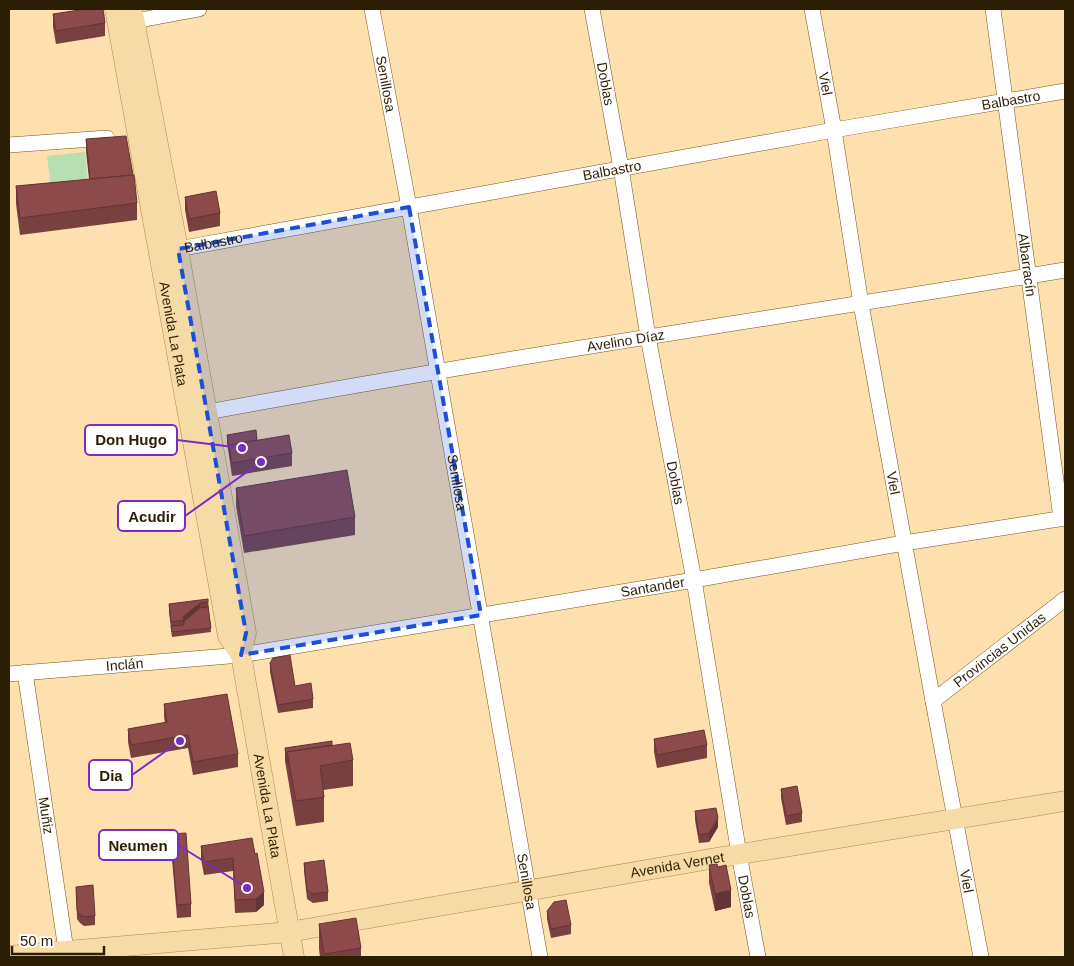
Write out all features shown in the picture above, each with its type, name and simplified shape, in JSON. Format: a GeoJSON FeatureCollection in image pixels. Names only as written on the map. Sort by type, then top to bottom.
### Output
{"type":"FeatureCollection","features":[{"type":"Feature","properties":{"kind":"main road","name":"Avenida La Plata"},"geometry":{"type":"LineString","coordinates":[[125,16],[197,414],[228,636],[241,655],[294,957]]}},
{"type":"Feature","properties":{"kind":"main road","name":"Avenida Vernet"},"geometry":{"type":"LineString","coordinates":[[9,956],[67,955],[289,932],[739,854],[1065,801]]}},
{"type":"Feature","properties":{"kind":"street"},"geometry":{"type":"LineString","coordinates":[[125,16],[199,9]]}},
{"type":"Feature","properties":{"kind":"street","name":"Senillosa"},"geometry":{"type":"LineString","coordinates":[[372,9],[409,207],[540,957]]}},
{"type":"Feature","properties":{"kind":"street","name":"Doblas"},"geometry":{"type":"LineString","coordinates":[[592,9],[621,168],[648,337],[694,580],[758,957]]}},
{"type":"Feature","properties":{"kind":"street","name":"Viel"},"geometry":{"type":"LineString","coordinates":[[812,9],[834,130],[861,304],[981,957]]}},
{"type":"Feature","properties":{"kind":"street","name":"Albarracín"},"geometry":{"type":"LineString","coordinates":[[993,9],[1028,276],[1063,518]]}},
{"type":"Feature","properties":{"kind":"street","name":"Balbastro"},"geometry":{"type":"LineString","coordinates":[[168,249],[834,130],[1065,91]]}},
{"type":"Feature","properties":{"kind":"street"},"geometry":{"type":"LineString","coordinates":[[9,145],[147,136]]}},
{"type":"Feature","properties":{"kind":"street","name":"Avelino Díaz"},"geometry":{"type":"LineString","coordinates":[[197,414],[648,337],[1065,270]]}},
{"type":"Feature","properties":{"kind":"street","name":"Santander"},"geometry":{"type":"LineString","coordinates":[[241,655],[1063,518]]}},
{"type":"Feature","properties":{"kind":"street","name":"Provincias Unidas"},"geometry":{"type":"LineString","coordinates":[[933,701],[1065,599]]}},
{"type":"Feature","properties":{"kind":"street","name":"Inclán"},"geometry":{"type":"LineString","coordinates":[[9,674],[241,655]]}},
{"type":"Feature","properties":{"kind":"street","name":"Muñiz"},"geometry":{"type":"LineString","coordinates":[[25,672],[67,955]]}},
{"type":"Feature","properties":{"kind":"highlighted area"},"geometry":{"type":"Polygon","coordinates":[[[409,207],[481,615],[241,655],[246,633],[178,249],[409,207]]]}},
{"type":"Feature","properties":{"kind":"green space"},"geometry":{"type":"Polygon","coordinates":[[[85,152],[89,194],[52,198],[47,156],[85,152]]]}},
{"type":"Feature","properties":{"kind":"building"},"geometry":{"type":"Polygon","coordinates":[[[86,9],[103,9],[105,23],[56,31],[53,14],[86,9]]]}},
{"type":"Feature","properties":{"kind":"building"},"geometry":{"type":"Polygon","coordinates":[[[126,136],[133,175],[90,179],[86,139],[126,136]]]}},
{"type":"Feature","properties":{"kind":"building"},"geometry":{"type":"Polygon","coordinates":[[[134,175],[137,203],[20,218],[16,186],[134,175]]]}},
{"type":"Feature","properties":{"kind":"building"},"geometry":{"type":"Polygon","coordinates":[[[216,191],[220,213],[189,219],[185,197],[216,191]]]}},
{"type":"Feature","properties":{"kind":"building"},"geometry":{"type":"Polygon","coordinates":[[[256,430],[257,440],[229,445],[229,449],[227,435],[256,430]]]}},
{"type":"Feature","properties":{"kind":"building"},"geometry":{"type":"Polygon","coordinates":[[[289,435],[292,453],[232,463],[229,445],[289,435]]]}},
{"type":"Feature","properties":{"kind":"building"},"geometry":{"type":"Polygon","coordinates":[[[347,470],[355,517],[244,536],[236,488],[347,470]]]}},
{"type":"Feature","properties":{"kind":"building"},"geometry":{"type":"Polygon","coordinates":[[[208,599],[208,602],[200,603],[183,617],[184,620],[171,622],[169,604],[208,599]]]}},
{"type":"Feature","properties":{"kind":"building"},"geometry":{"type":"Polygon","coordinates":[[[208,607],[211,628],[172,632],[171,626],[184,625],[184,621],[200,608],[208,607]]]}},
{"type":"Feature","properties":{"kind":"building"},"geometry":{"type":"Polygon","coordinates":[[[290,655],[295,686],[311,683],[313,699],[278,705],[270,663],[273,658],[290,655]]]}},
{"type":"Feature","properties":{"kind":"building"},"geometry":{"type":"Polygon","coordinates":[[[227,694],[238,754],[193,762],[188,735],[131,745],[128,729],[167,722],[164,704],[227,694]]]}},
{"type":"Feature","properties":{"kind":"building"},"geometry":{"type":"Polygon","coordinates":[[[704,730],[707,745],[657,755],[654,739],[704,730]]]}},
{"type":"Feature","properties":{"kind":"building"},"geometry":{"type":"Polygon","coordinates":[[[332,741],[332,745],[287,752],[287,764],[285,748],[332,741]]]}},
{"type":"Feature","properties":{"kind":"building"},"geometry":{"type":"Polygon","coordinates":[[[350,743],[353,760],[320,766],[324,797],[296,801],[287,752],[350,743]]]}},
{"type":"Feature","properties":{"kind":"building"},"geometry":{"type":"Polygon","coordinates":[[[797,786],[802,813],[786,816],[781,789],[797,786]]]}},
{"type":"Feature","properties":{"kind":"building"},"geometry":{"type":"Polygon","coordinates":[[[716,808],[718,818],[709,833],[699,835],[695,811],[716,808]]]}},
{"type":"Feature","properties":{"kind":"building"},"geometry":{"type":"Polygon","coordinates":[[[186,833],[191,904],[177,905],[171,834],[186,833]]]}},
{"type":"Feature","properties":{"kind":"building"},"geometry":{"type":"Polygon","coordinates":[[[252,838],[255,854],[257,853],[264,892],[256,899],[235,900],[233,858],[204,862],[201,846],[252,838]]]}},
{"type":"Feature","properties":{"kind":"building"},"geometry":{"type":"Polygon","coordinates":[[[324,860],[328,892],[313,894],[307,890],[304,863],[324,860]]]}},
{"type":"Feature","properties":{"kind":"building"},"geometry":{"type":"Polygon","coordinates":[[[717,864],[718,867],[726,865],[731,890],[715,894],[709,865],[717,864]]]}},
{"type":"Feature","properties":{"kind":"building"},"geometry":{"type":"Polygon","coordinates":[[[93,885],[95,916],[84,917],[77,910],[76,887],[93,885]]]}},
{"type":"Feature","properties":{"kind":"building"},"geometry":{"type":"Polygon","coordinates":[[[566,900],[571,925],[551,929],[547,911],[554,902],[566,900]]]}},
{"type":"Feature","properties":{"kind":"building"},"geometry":{"type":"Polygon","coordinates":[[[356,918],[361,948],[324,954],[319,924],[356,918]]]}},
{"type":"Feature","properties":{"kind":"place","name":"Don Hugo"},"geometry":{"type":"Point","coordinates":[242,448]}},
{"type":"Feature","properties":{"kind":"place","name":"Acudir"},"geometry":{"type":"Point","coordinates":[261,462]}},
{"type":"Feature","properties":{"kind":"place","name":"Dia"},"geometry":{"type":"Point","coordinates":[180,741]}},
{"type":"Feature","properties":{"kind":"place","name":"Neumen"},"geometry":{"type":"Point","coordinates":[247,888]}}]}
